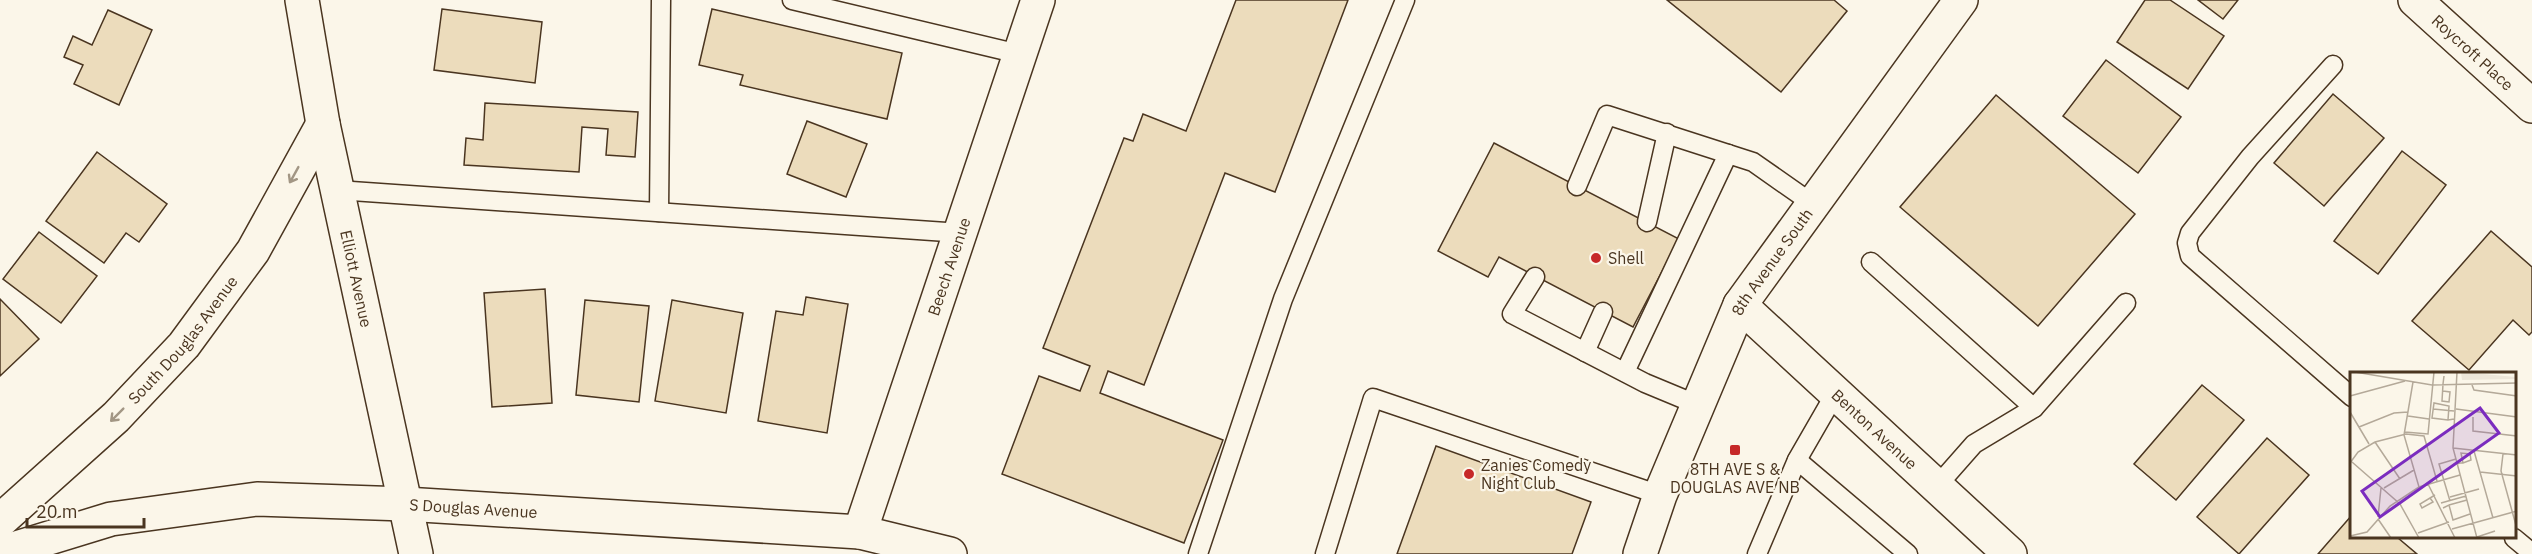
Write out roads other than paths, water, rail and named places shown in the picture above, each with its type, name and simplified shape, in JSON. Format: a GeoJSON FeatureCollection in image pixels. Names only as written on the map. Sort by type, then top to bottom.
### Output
{"type":"FeatureCollection","features":[{"type":"Feature","properties":{"kind":"street","name":"Elliott Avenue"},"geometry":{"type":"LineString","coordinates":[[302,0],[323,123],[417,554]]}},
{"type":"Feature","properties":{"kind":"street","name":"Beech Avenue"},"geometry":{"type":"LineString","coordinates":[[860,532],[1038,0]]}},
{"type":"Feature","properties":{"kind":"street","name":"8th Avenue South"},"geometry":{"type":"LineString","coordinates":[[1640,554],[1660,495],[1740,305],[1961,0]]}},
{"type":"Feature","properties":{"kind":"street","name":"Roycroft Place"},"geometry":{"type":"LineString","coordinates":[[2415,0],[2532,106]]}},
{"type":"Feature","properties":{"kind":"street","name":"South Douglas Avenue"},"geometry":{"type":"LineString","coordinates":[[0,521],[116,417],[184,345],[252,251],[323,123]]}},
{"type":"Feature","properties":{"kind":"street","name":"Benton Avenue"},"geometry":{"type":"LineString","coordinates":[[1740,305],[2009,554]]}},
{"type":"Feature","properties":{"kind":"street","name":"S Douglas Avenue"},"geometry":{"type":"LineString","coordinates":[[0,553],[111,519],[257,499],[405,504],[860,532],[950,554]]}},
{"type":"Feature","properties":{"kind":"lane"},"geometry":{"type":"LineString","coordinates":[[659,212],[661,0]]}},
{"type":"Feature","properties":{"kind":"lane"},"geometry":{"type":"LineString","coordinates":[[792,0],[1019,54]]}},
{"type":"Feature","properties":{"kind":"lane"},"geometry":{"type":"LineString","coordinates":[[1198,554],[1283,299],[1405,0]]}},
{"type":"Feature","properties":{"kind":"lane"},"geometry":{"type":"LineString","coordinates":[[2333,65],[2250,157],[2190,233],[2187,243],[2190,256],[2350,395]]}},
{"type":"Feature","properties":{"kind":"lane"},"geometry":{"type":"LineString","coordinates":[[1577,186],[1607,115],[1753,162],[1813,204]]}},
{"type":"Feature","properties":{"kind":"lane"},"geometry":{"type":"LineString","coordinates":[[1647,222],[1666,133]]}},
{"type":"Feature","properties":{"kind":"lane"},"geometry":{"type":"LineString","coordinates":[[1625,372],[1728,154]]}},
{"type":"Feature","properties":{"kind":"lane"},"geometry":{"type":"LineString","coordinates":[[337,190],[961,232]]}},
{"type":"Feature","properties":{"kind":"lane"},"geometry":{"type":"LineString","coordinates":[[1871,262],[2034,408]]}},
{"type":"Feature","properties":{"kind":"lane"},"geometry":{"type":"LineString","coordinates":[[1535,277],[1512,314],[1625,372],[1698,405]]}},
{"type":"Feature","properties":{"kind":"lane"},"geometry":{"type":"LineString","coordinates":[[1937,486],[1974,444],[2034,408],[2126,303]]}},
{"type":"Feature","properties":{"kind":"lane"},"geometry":{"type":"LineString","coordinates":[[1585,352],[1603,312]]}},
{"type":"Feature","properties":{"kind":"lane"},"geometry":{"type":"LineString","coordinates":[[1756,554],[1797,460],[1835,394]]}},
{"type":"Feature","properties":{"kind":"lane"},"geometry":{"type":"LineString","coordinates":[[1325,554],[1373,398],[1660,495]]}},
{"type":"Feature","properties":{"kind":"lane"},"geometry":{"type":"LineString","coordinates":[[1797,460],[1908,554]]}},
{"type":"Feature","properties":{"kind":"lane"},"geometry":{"type":"LineString","coordinates":[[2516,539],[2532,553]]}},
{"type":"Feature","properties":{"kind":"place","name":"Shell"},"geometry":{"type":"Point","coordinates":[1596,258]}},
{"type":"Feature","properties":{"kind":"place","name":"8TH AVE S & DOUGLAS AVE NB"},"geometry":{"type":"Point","coordinates":[1735,450]}},
{"type":"Feature","properties":{"kind":"place","name":"Zanies Comedy Night Club"},"geometry":{"type":"Point","coordinates":[1469,474]}}]}
